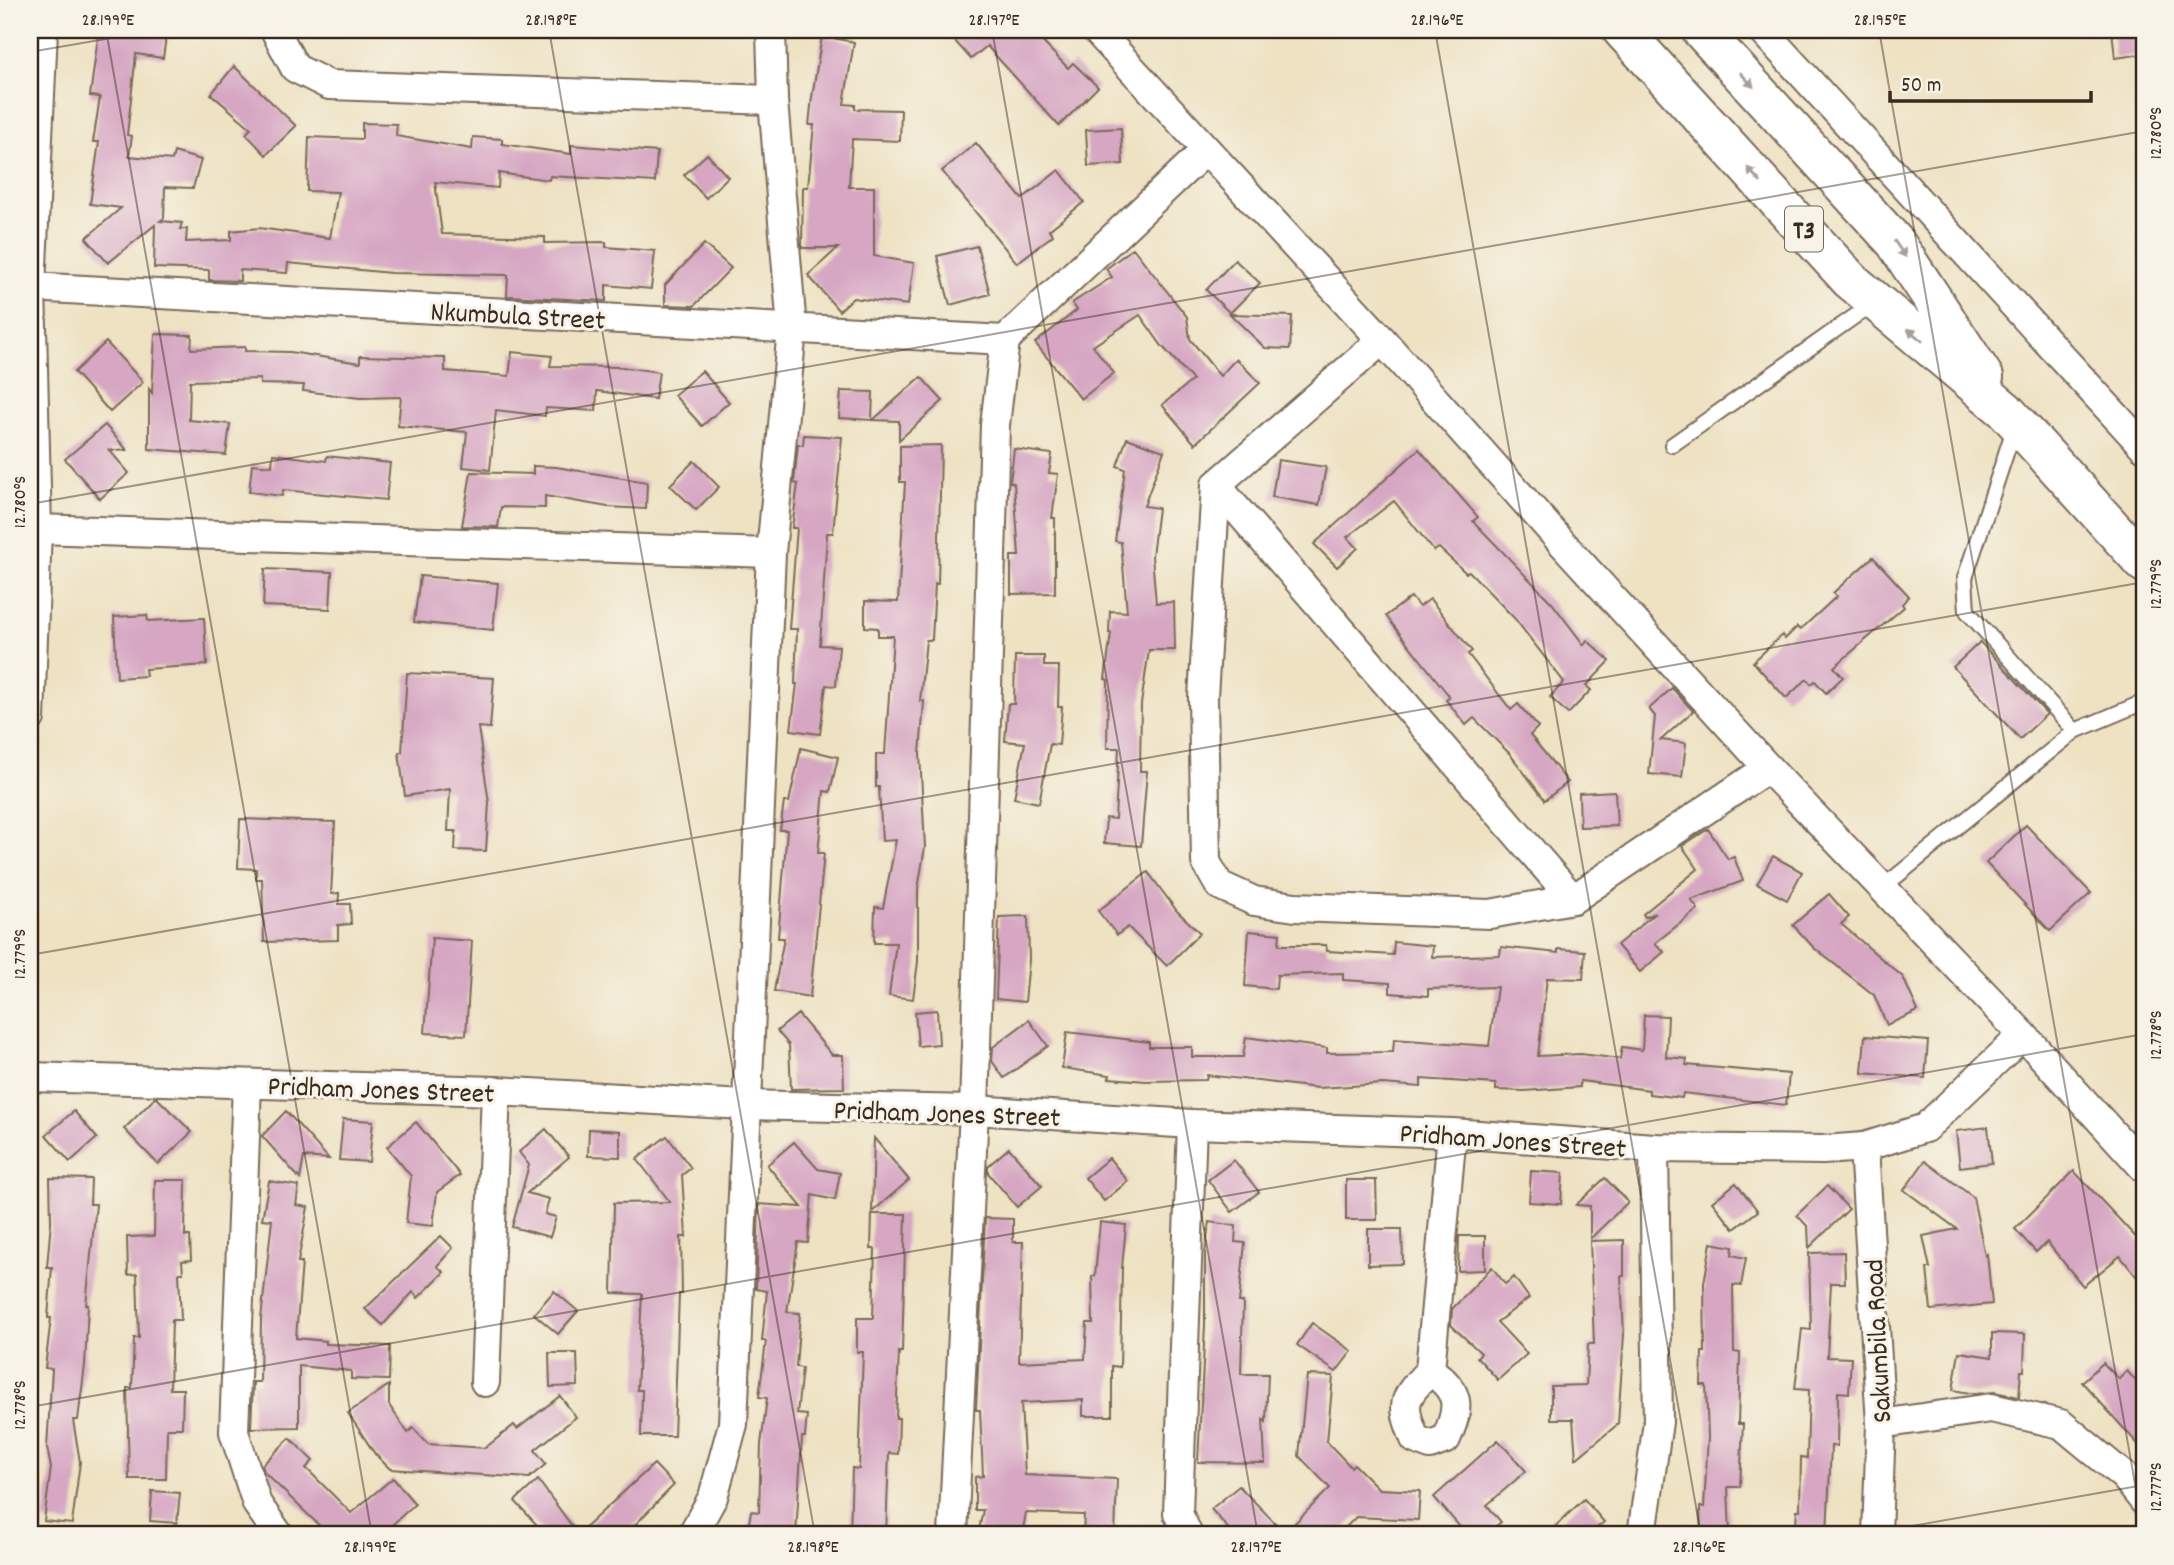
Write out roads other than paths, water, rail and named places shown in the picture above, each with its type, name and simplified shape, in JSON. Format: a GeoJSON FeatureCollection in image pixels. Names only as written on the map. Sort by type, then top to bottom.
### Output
{"type":"FeatureCollection","features":[{"type":"Feature","properties":{"kind":"highway","name":"T3"},"geometry":{"type":"LineString","coordinates":[[1622,30],[1850,279],[2011,416],[2144,563]]}},
{"type":"Feature","properties":{"kind":"highway","name":"T3"},"geometry":{"type":"LineString","coordinates":[[1701,30],[1895,242],[2011,416]]}},
{"type":"Feature","properties":{"kind":"street"},"geometry":{"type":"LineString","coordinates":[[30,718],[37,529],[30,287],[43,30]]}},
{"type":"Feature","properties":{"kind":"street"},"geometry":{"type":"LineString","coordinates":[[275,30],[295,68],[329,85],[773,100]]}},
{"type":"Feature","properties":{"kind":"street"},"geometry":{"type":"LineString","coordinates":[[692,1535],[713,1497],[733,1424],[771,553],[792,329],[773,100],[771,30]]}},
{"type":"Feature","properties":{"kind":"street"},"geometry":{"type":"LineString","coordinates":[[1096,30],[1768,768],[2024,1035],[2144,1168]]}},
{"type":"Feature","properties":{"kind":"street"},"geometry":{"type":"LineString","coordinates":[[1762,30],[2143,441]]}},
{"type":"Feature","properties":{"kind":"street"},"geometry":{"type":"LineString","coordinates":[[953,1535],[974,1110],[995,425],[1006,340],[1206,150]]}},
{"type":"Feature","properties":{"kind":"street","name":"Nkumbula Street"},"geometry":{"type":"LineString","coordinates":[[30,287],[1006,340]]}},
{"type":"Feature","properties":{"kind":"street"},"geometry":{"type":"LineString","coordinates":[[1381,340],[1216,485],[1203,697],[1206,862],[1219,886],[1254,901],[1296,907],[1490,915],[1573,899],[1768,768]]}},
{"type":"Feature","properties":{"kind":"street"},"geometry":{"type":"LineString","coordinates":[[1216,485],[1573,899]]}},
{"type":"Feature","properties":{"kind":"street"},"geometry":{"type":"LineString","coordinates":[[37,529],[771,553]]}},
{"type":"Feature","properties":{"kind":"street","name":"Pridham Jones Street"},"geometry":{"type":"LineString","coordinates":[[30,1077],[496,1091],[745,1105],[974,1110],[1192,1124],[1452,1133],[1654,1148],[1823,1150],[1864,1147],[1925,1128],[2024,1035]]}},
{"type":"Feature","properties":{"kind":"street"},"geometry":{"type":"LineString","coordinates":[[247,1084],[234,1432],[257,1504],[279,1535]]}},
{"type":"Feature","properties":{"kind":"street"},"geometry":{"type":"LineString","coordinates":[[485,1382],[496,1091]]}},
{"type":"Feature","properties":{"kind":"street"},"geometry":{"type":"LineString","coordinates":[[1188,1535],[1178,1513],[1192,1124]]}},
{"type":"Feature","properties":{"kind":"street"},"geometry":{"type":"LineString","coordinates":[[1430,1370],[1452,1133]]}},
{"type":"Feature","properties":{"kind":"street","name":"Sakumbila Road"},"geometry":{"type":"LineString","coordinates":[[1864,1147],[1881,1424],[1877,1535]]}},
{"type":"Feature","properties":{"kind":"street"},"geometry":{"type":"LineString","coordinates":[[1642,1535],[1658,1422],[1654,1148]]}},
{"type":"Feature","properties":{"kind":"street"},"geometry":{"type":"LineString","coordinates":[[1881,1424],[1991,1408],[2061,1424],[2125,1476],[2144,1502]]}},
{"type":"Feature","properties":{"kind":"lane"},"geometry":{"type":"LineString","coordinates":[[1672,445],[1876,302]]}},
{"type":"Feature","properties":{"kind":"lane"},"geometry":{"type":"LineString","coordinates":[[2011,416],[1965,578],[1967,611],[2075,731]]}},
{"type":"Feature","properties":{"kind":"lane"},"geometry":{"type":"LineString","coordinates":[[1882,888],[2075,731],[2144,702]]}}]}
